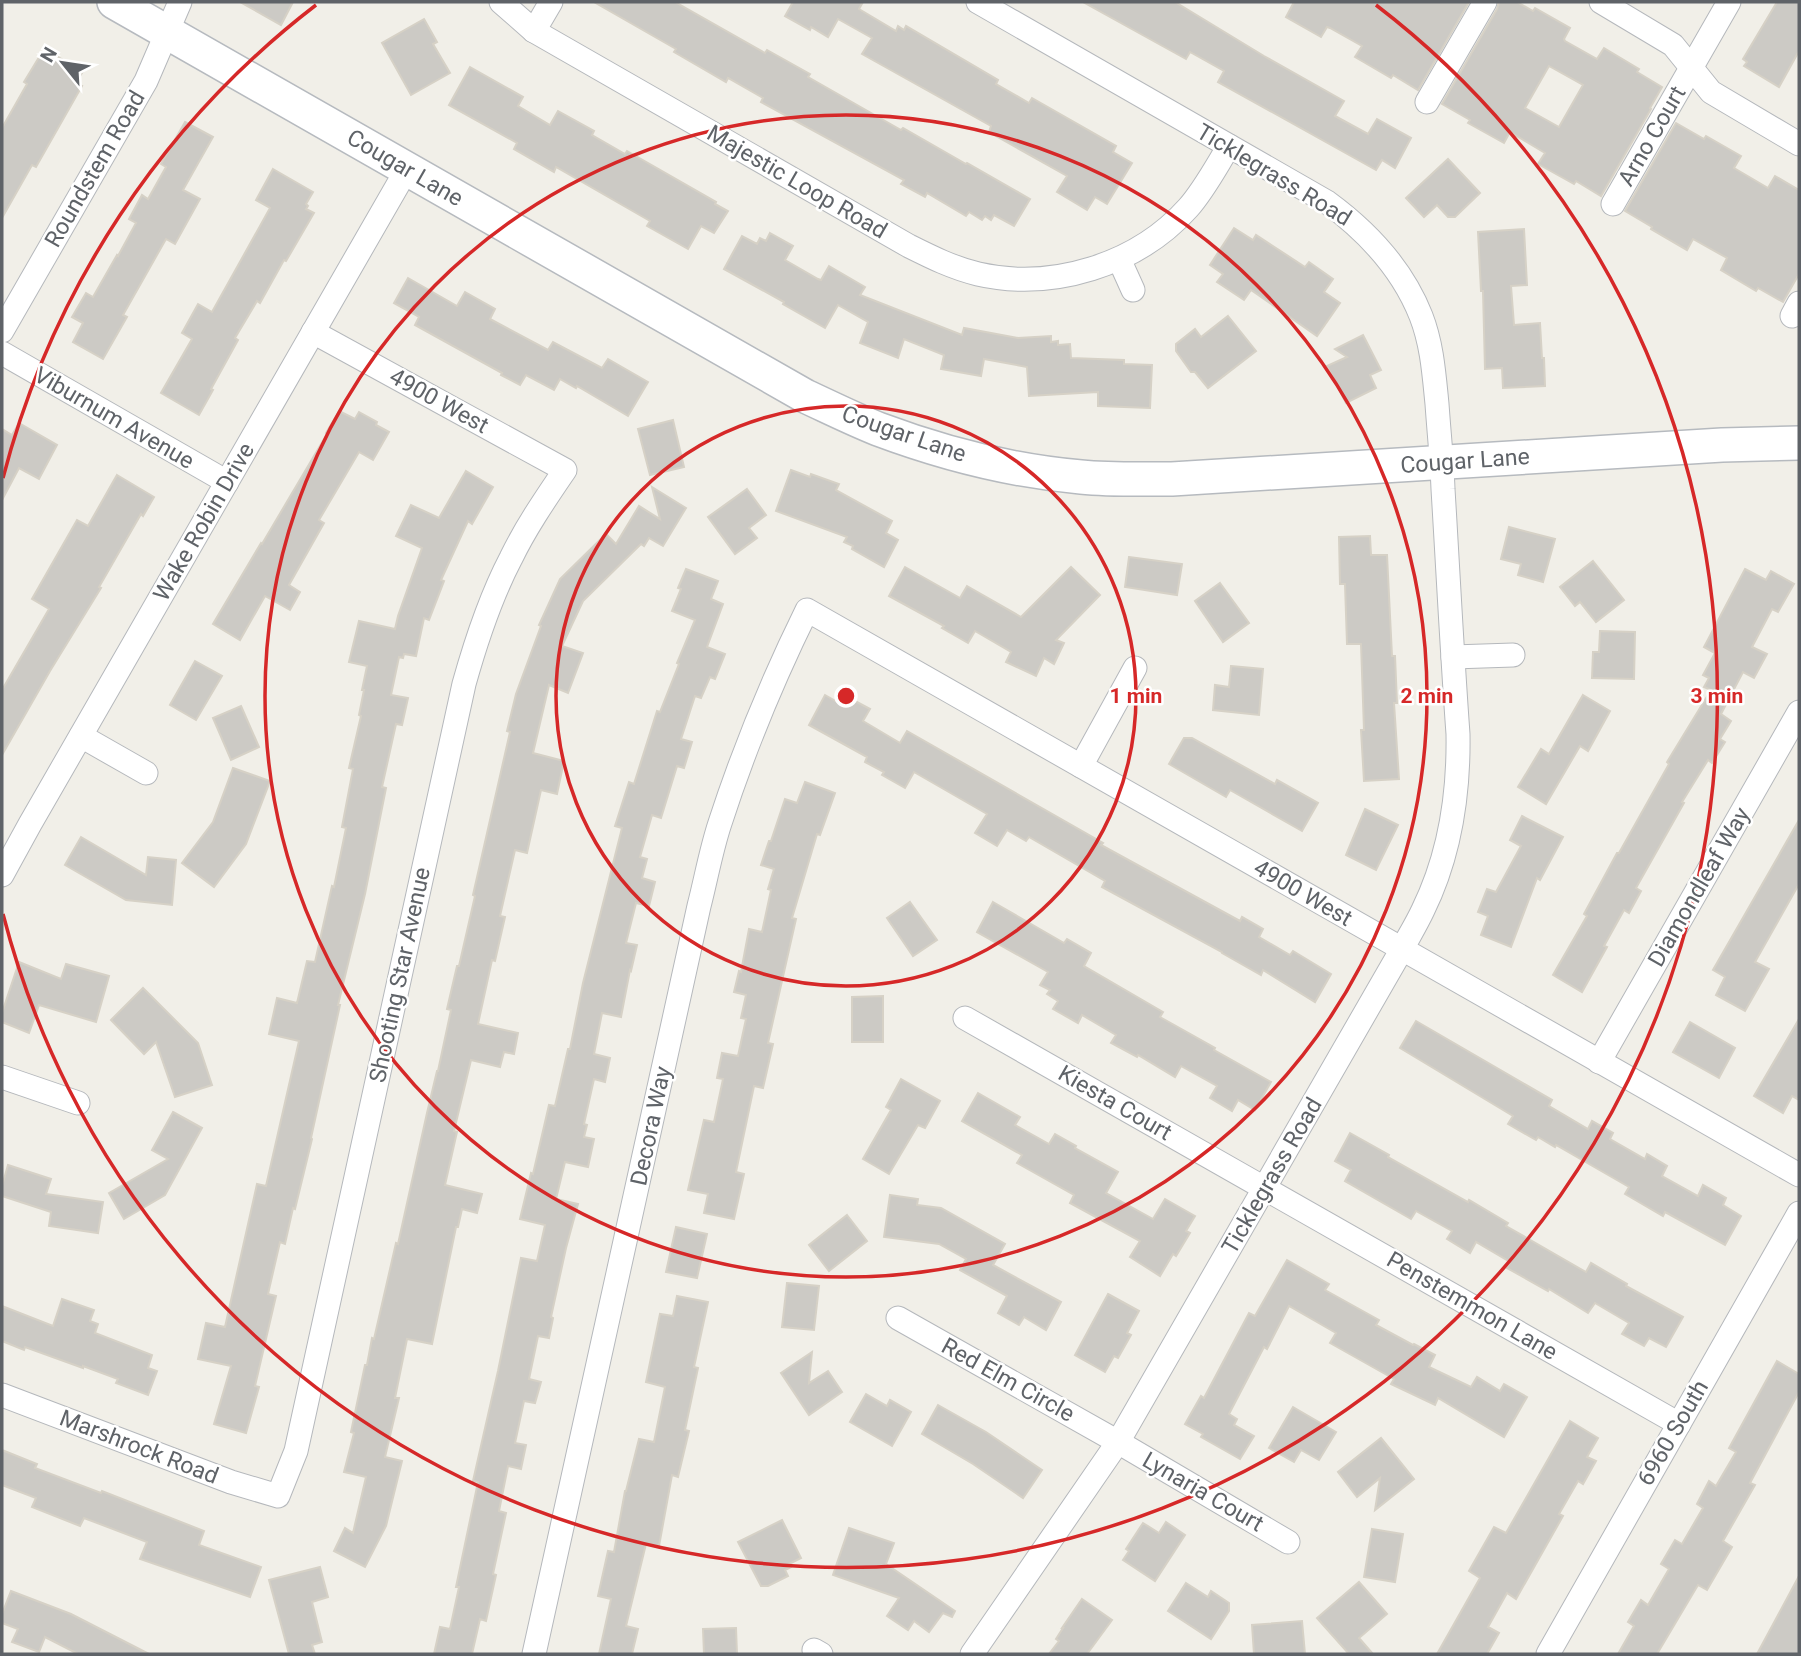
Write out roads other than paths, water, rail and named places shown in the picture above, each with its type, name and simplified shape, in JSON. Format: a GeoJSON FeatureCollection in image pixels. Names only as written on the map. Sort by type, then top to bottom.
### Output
{"type":"FeatureCollection","features":[{"type":"Feature","properties":{"kind":"main road","name":"Cougar Lane"},"geometry":{"type":"LineString","coordinates":[[114,2],[805,396],[877,429],[956,454],[1079,477],[1213,478],[1709,445],[1799,443]]}},
{"type":"Feature","properties":{"kind":"street","name":"Roundstem Road"},"geometry":{"type":"LineString","coordinates":[[2,331],[146,81],[180,2]]}},
{"type":"Feature","properties":{"kind":"street","name":"Majestic Loop Road"},"geometry":{"type":"LineString","coordinates":[[501,2],[534,31],[909,246],[978,274],[1026,279],[1074,274],[1119,259],[1150,241],[1183,213],[1206,184],[1229,146]]}},
{"type":"Feature","properties":{"kind":"street"},"geometry":{"type":"LineString","coordinates":[[534,31],[551,2]]}},
{"type":"Feature","properties":{"kind":"street","name":"Ticklegrass Road"},"geometry":{"type":"LineString","coordinates":[[972,1654],[1118,1443],[1402,949],[1435,882],[1452,824],[1458,764],[1442,463],[1432,360],[1420,314],[1398,271],[1347,216],[1327,202],[978,2]]}},
{"type":"Feature","properties":{"kind":"street"},"geometry":{"type":"LineString","coordinates":[[1427,103],[1485,2]]}},
{"type":"Feature","properties":{"kind":"street"},"geometry":{"type":"LineString","coordinates":[[1601,2],[1673,45],[1711,92],[1799,144]]}},
{"type":"Feature","properties":{"kind":"street","name":"Arno Court"},"geometry":{"type":"LineString","coordinates":[[1613,204],[1729,2]]}},
{"type":"Feature","properties":{"kind":"street","name":"Wake Robin Drive"},"geometry":{"type":"LineString","coordinates":[[2,875],[407,169]]}},
{"type":"Feature","properties":{"kind":"street"},"geometry":{"type":"LineString","coordinates":[[1119,259],[1133,290]]}},
{"type":"Feature","properties":{"kind":"street","name":"4900 West"},"geometry":{"type":"LineString","coordinates":[[313,332],[565,470]]}},
{"type":"Feature","properties":{"kind":"street","name":"Viburnum Avenue"},"geometry":{"type":"LineString","coordinates":[[2,353],[227,482]]}},
{"type":"Feature","properties":{"kind":"street","name":"Shooting Star Avenue"},"geometry":{"type":"LineString","coordinates":[[278,1496],[296,1451],[464,684],[486,613],[511,557],[565,470]]}},
{"type":"Feature","properties":{"kind":"street","name":"4900 West"},"geometry":{"type":"LineString","coordinates":[[807,610],[1799,1175]]}},
{"type":"Feature","properties":{"kind":"street","name":"Decora Way"},"geometry":{"type":"LineString","coordinates":[[534,1654],[719,826],[746,746],[807,610]]}},
{"type":"Feature","properties":{"kind":"street"},"geometry":{"type":"LineString","coordinates":[[1453,657],[1513,655]]}},
{"type":"Feature","properties":{"kind":"street"},"geometry":{"type":"LineString","coordinates":[[1081,766],[1135,668]]}},
{"type":"Feature","properties":{"kind":"street","name":"Diamondleaf Way"},"geometry":{"type":"LineString","coordinates":[[1600,1062],[1799,712]]}},
{"type":"Feature","properties":{"kind":"street"},"geometry":{"type":"LineString","coordinates":[[81,736],[146,773]]}},
{"type":"Feature","properties":{"kind":"street","name":"Kiesta Court"},"geometry":{"type":"LineString","coordinates":[[965,1018],[1265,1188]]}},
{"type":"Feature","properties":{"kind":"street"},"geometry":{"type":"LineString","coordinates":[[2,1077],[78,1103]]}},
{"type":"Feature","properties":{"kind":"street","name":"Penstemmon Lane"},"geometry":{"type":"LineString","coordinates":[[1265,1188],[1679,1424]]}},
{"type":"Feature","properties":{"kind":"street","name":"6960 South"},"geometry":{"type":"LineString","coordinates":[[1548,1654],[1799,1213]]}},
{"type":"Feature","properties":{"kind":"street","name":"Red Elm Circle"},"geometry":{"type":"LineString","coordinates":[[898,1318],[1118,1443]]}},
{"type":"Feature","properties":{"kind":"street","name":"Marshrock Road"},"geometry":{"type":"LineString","coordinates":[[2,1395],[231,1482],[278,1496]]}},
{"type":"Feature","properties":{"kind":"street","name":"Lynaria Court"},"geometry":{"type":"LineString","coordinates":[[1118,1443],[1288,1542]]}}]}
